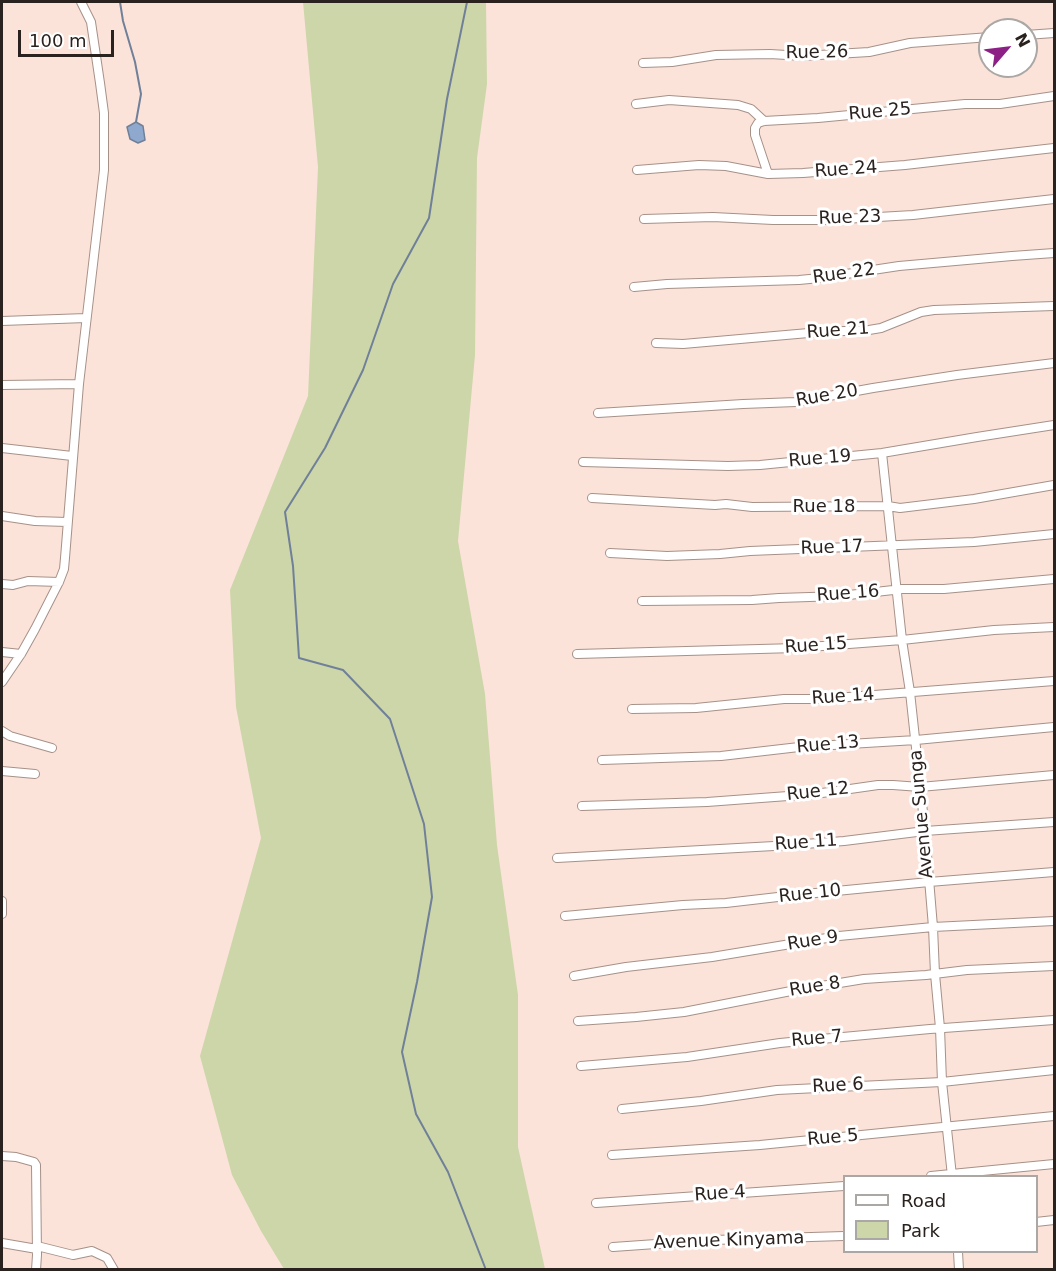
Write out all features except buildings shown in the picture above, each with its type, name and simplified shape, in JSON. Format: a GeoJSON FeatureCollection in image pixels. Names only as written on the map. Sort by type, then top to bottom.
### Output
{"type":"FeatureCollection","features":[{"type":"Feature","properties":{"kind":"street"},"geometry":{"type":"LineString","coordinates":[[2,682],[21,654],[64,569],[79,384],[104,170],[104,112],[91,22],[81,2]]}},
{"type":"Feature","properties":{"kind":"street"},"geometry":{"type":"LineString","coordinates":[[1038,34],[1054,33]]}},
{"type":"Feature","properties":{"kind":"street","name":"Rue 26"},"geometry":{"type":"LineString","coordinates":[[643,63],[672,62],[716,55],[803,56],[868,52],[910,43],[978,38]]}},
{"type":"Feature","properties":{"kind":"street","name":"Rue 25"},"geometry":{"type":"LineString","coordinates":[[764,121],[965,104],[1000,104],[1054,96]]}},
{"type":"Feature","properties":{"kind":"street"},"geometry":{"type":"LineString","coordinates":[[636,104],[669,100],[738,105],[751,109],[764,121],[758,123],[755,135],[768,174]]}},
{"type":"Feature","properties":{"kind":"street","name":"Rue 24"},"geometry":{"type":"LineString","coordinates":[[637,170],[699,165],[726,166],[768,174],[803,173],[882,167],[1054,148]]}},
{"type":"Feature","properties":{"kind":"street","name":"Rue 23"},"geometry":{"type":"LineString","coordinates":[[644,219],[713,217],[826,220],[913,216],[1054,199]]}},
{"type":"Feature","properties":{"kind":"street","name":"Rue 22"},"geometry":{"type":"LineString","coordinates":[[634,286],[799,280],[899,266],[1054,253]]}},
{"type":"Feature","properties":{"kind":"street","name":"Rue 21"},"geometry":{"type":"LineString","coordinates":[[656,343],[683,344],[869,330],[881,328],[921,312],[934,310],[1054,306]]}},
{"type":"Feature","properties":{"kind":"street"},"geometry":{"type":"LineString","coordinates":[[2,321],[86,318]]}},
{"type":"Feature","properties":{"kind":"street","name":"Rue 20"},"geometry":{"type":"LineString","coordinates":[[598,413],[796,402],[873,388],[1054,363]]}},
{"type":"Feature","properties":{"kind":"street"},"geometry":{"type":"LineString","coordinates":[[2,385],[79,384]]}},
{"type":"Feature","properties":{"kind":"street","name":"Rue 19"},"geometry":{"type":"LineString","coordinates":[[583,462],[760,465],[882,453],[1054,425]]}},
{"type":"Feature","properties":{"kind":"street"},"geometry":{"type":"LineString","coordinates":[[2,448],[72,456]]}},
{"type":"Feature","properties":{"kind":"street","name":"Avenue Sunga"},"geometry":{"type":"LineString","coordinates":[[882,453],[925,831],[942,1082],[952,1175]]}},
{"type":"Feature","properties":{"kind":"street","name":"Rue 18"},"geometry":{"type":"LineString","coordinates":[[591,498],[765,508],[888,506],[900,508],[974,499],[1054,485]]}},
{"type":"Feature","properties":{"kind":"street"},"geometry":{"type":"LineString","coordinates":[[2,516],[67,522]]}},
{"type":"Feature","properties":{"kind":"street","name":"Rue 17"},"geometry":{"type":"LineString","coordinates":[[610,553],[667,556],[974,542],[1054,534]]}},
{"type":"Feature","properties":{"kind":"street","name":"Rue 16"},"geometry":{"type":"LineString","coordinates":[[642,601],[840,596],[1054,579]]}},
{"type":"Feature","properties":{"kind":"street"},"geometry":{"type":"LineString","coordinates":[[2,584],[13,585],[28,581],[59,582]]}},
{"type":"Feature","properties":{"kind":"street","name":"Rue 15"},"geometry":{"type":"LineString","coordinates":[[577,654],[796,648],[994,630],[1054,627]]}},
{"type":"Feature","properties":{"kind":"street"},"geometry":{"type":"LineString","coordinates":[[2,652],[21,654]]}},
{"type":"Feature","properties":{"kind":"street","name":"Rue 14"},"geometry":{"type":"LineString","coordinates":[[632,710],[706,707],[784,699],[823,699],[1054,681]]}},
{"type":"Feature","properties":{"kind":"street","name":"Rue 13"},"geometry":{"type":"LineString","coordinates":[[602,760],[721,756],[799,747],[916,740],[1054,727]]}},
{"type":"Feature","properties":{"kind":"street"},"geometry":{"type":"LineString","coordinates":[[2,731],[10,736],[52,748]]}},
{"type":"Feature","properties":{"kind":"street"},"geometry":{"type":"LineString","coordinates":[[2,771],[36,774]]}},
{"type":"Feature","properties":{"kind":"street","name":"Rue 12"},"geometry":{"type":"LineString","coordinates":[[582,806],[707,802],[815,794],[878,785],[920,787],[1054,775]]}},
{"type":"Feature","properties":{"kind":"street","name":"Rue 11"},"geometry":{"type":"LineString","coordinates":[[557,858],[792,845],[925,831],[1054,822]]}},
{"type":"Feature","properties":{"kind":"street","name":"Rue 10"},"geometry":{"type":"LineString","coordinates":[[565,916],[1054,872]]}},
{"type":"Feature","properties":{"kind":"street"},"geometry":{"type":"LineString","coordinates":[[2,901],[2,914]]}},
{"type":"Feature","properties":{"kind":"street","name":"Rue 9"},"geometry":{"type":"LineString","coordinates":[[574,976],[712,957],[839,936],[933,927],[1054,921]]}},
{"type":"Feature","properties":{"kind":"street","name":"Rue 8"},"geometry":{"type":"LineString","coordinates":[[578,1021],[684,1012],[864,979],[934,975],[967,970],[1054,966]]}},
{"type":"Feature","properties":{"kind":"street","name":"Rue 7"},"geometry":{"type":"LineString","coordinates":[[581,1066],[687,1057],[780,1043],[1054,1020]]}},
{"type":"Feature","properties":{"kind":"street","name":"Rue 6"},"geometry":{"type":"LineString","coordinates":[[622,1108],[721,1099],[777,1090],[942,1082],[1054,1070]]}},
{"type":"Feature","properties":{"kind":"street","name":"Rue 5"},"geometry":{"type":"LineString","coordinates":[[612,1155],[760,1144],[1054,1116]]}},
{"type":"Feature","properties":{"kind":"street"},"geometry":{"type":"LineString","coordinates":[[2,1156],[16,1157],[34,1162],[36,1165],[36,1269]]}},
{"type":"Feature","properties":{"kind":"street"},"geometry":{"type":"LineString","coordinates":[[952,1175],[1054,1164]]}},
{"type":"Feature","properties":{"kind":"street","name":"Rue 4"},"geometry":{"type":"LineString","coordinates":[[596,1203],[843,1186]]}},
{"type":"Feature","properties":{"kind":"street"},"geometry":{"type":"LineString","coordinates":[[1038,1222],[1054,1220]]}},
{"type":"Feature","properties":{"kind":"street","name":"Avenue Kinyama"},"geometry":{"type":"LineString","coordinates":[[613,1247],[713,1240],[843,1236]]}},
{"type":"Feature","properties":{"kind":"street"},"geometry":{"type":"LineString","coordinates":[[2,1243],[73,1256],[92,1251],[107,1258],[114,1269]]}},
{"type":"Feature","properties":{"kind":"street"},"geometry":{"type":"LineString","coordinates":[[958,1253],[959,1269]]}},
{"type":"Feature","properties":{"kind":"green space"},"geometry":{"type":"Polygon","coordinates":[[[303,2],[486,2],[487,84],[477,158],[475,355],[458,541],[485,694],[497,845],[518,995],[518,1147],[545,1269],[284,1269],[232,1175],[200,1056],[261,838],[236,707],[230,590],[308,396],[318,167],[303,2]]]}},
{"type":"Feature","properties":{"kind":"water"},"geometry":{"type":"Polygon","coordinates":[[[136,122],[143,126],[145,140],[138,143],[130,139],[127,127],[136,122]]]}},
{"type":"Feature","properties":{"kind":"waterway"},"geometry":{"type":"LineString","coordinates":[[120,2],[141,94],[136,122]]}},
{"type":"Feature","properties":{"kind":"waterway"},"geometry":{"type":"LineString","coordinates":[[467,2],[447,99],[429,218],[393,284],[363,370],[325,448],[285,512],[293,566],[299,658],[343,670],[390,719],[424,824],[432,897],[402,1052],[416,1114],[448,1172],[486,1270]]}}]}
